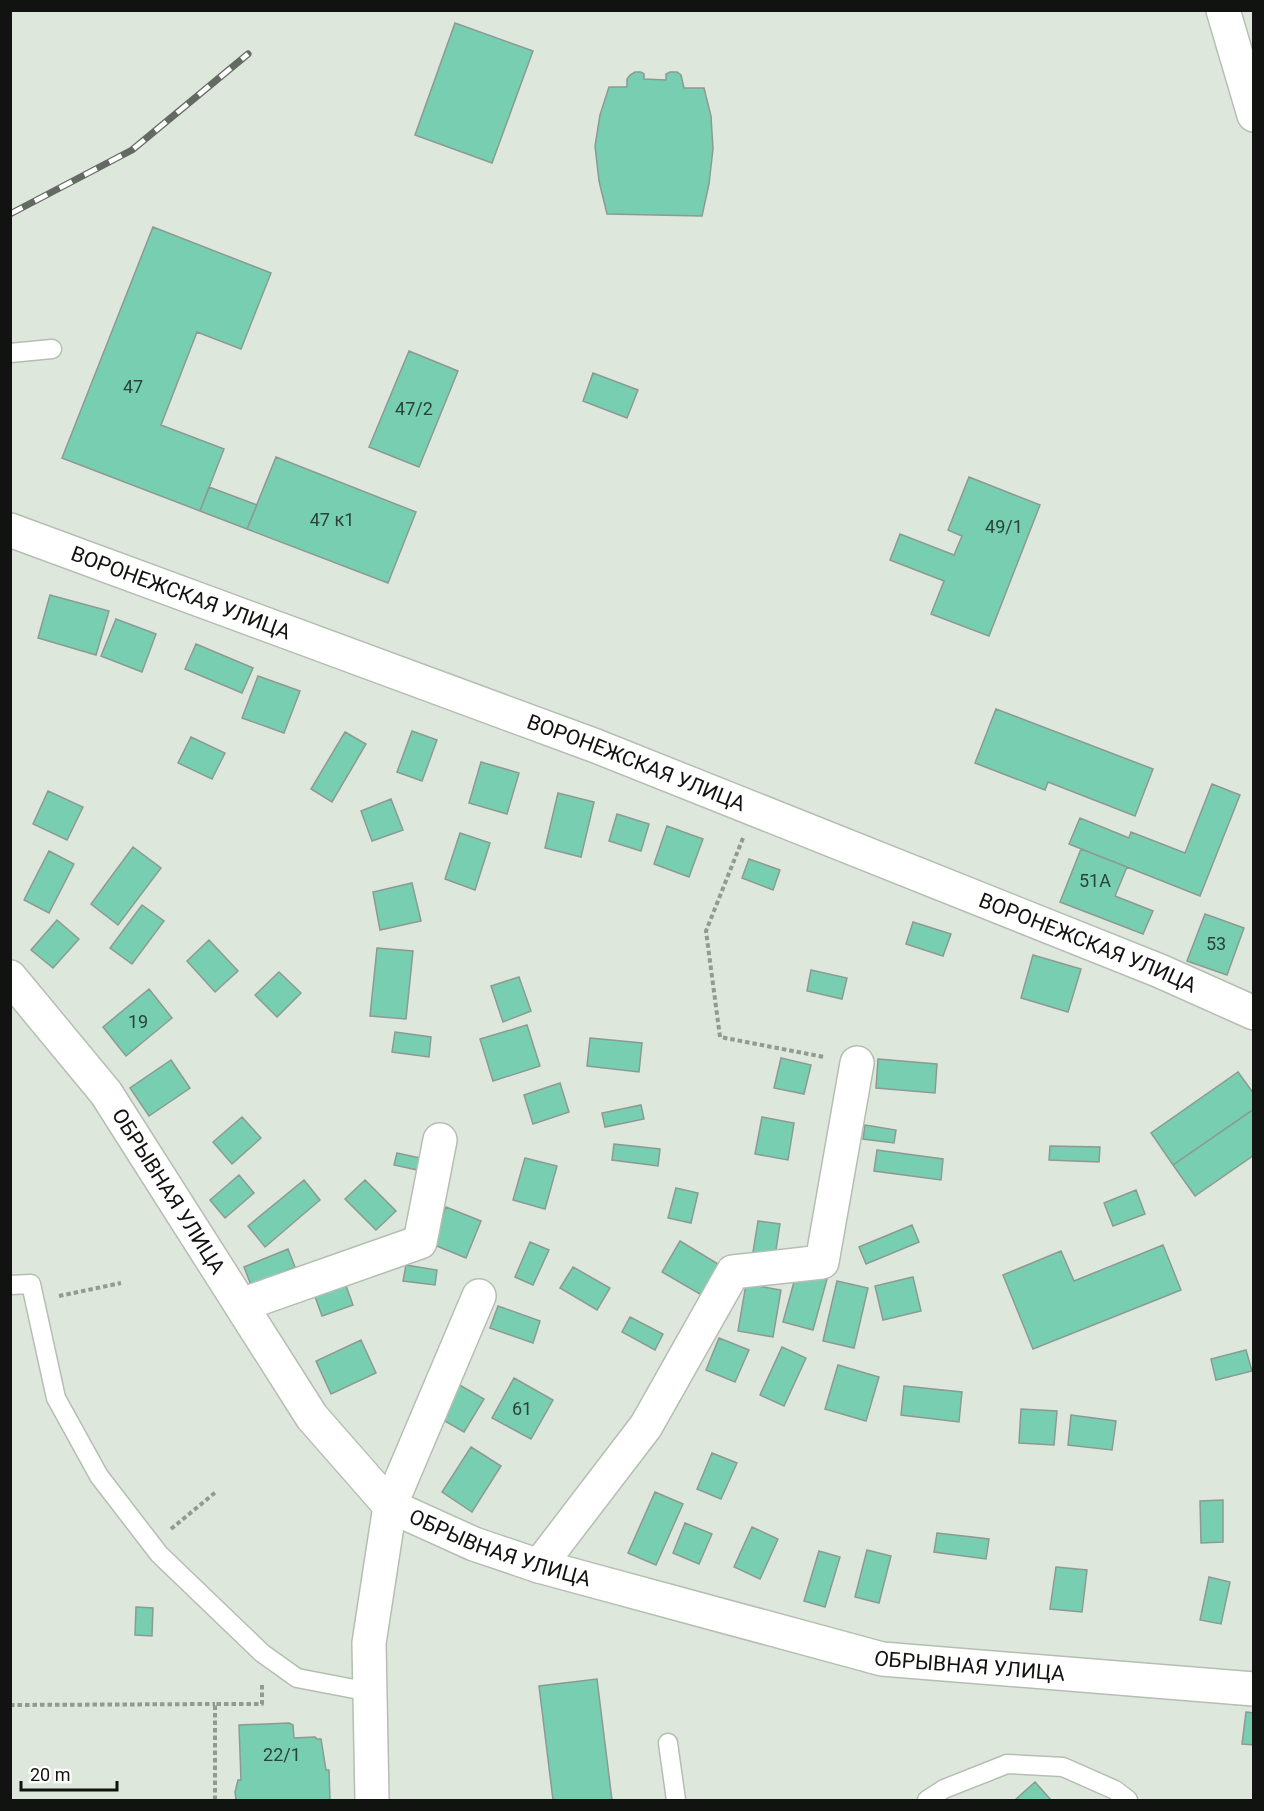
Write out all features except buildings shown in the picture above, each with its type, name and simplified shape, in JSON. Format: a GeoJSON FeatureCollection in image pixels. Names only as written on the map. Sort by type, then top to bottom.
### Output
{"type":"FeatureCollection","features":[{"type":"Feature","properties":{"kind":"street"},"geometry":{"type":"LineString","coordinates":[[1223,10],[1254,115]]}},
{"type":"Feature","properties":{"kind":"street","name":"ВОРОНЕЖСКАЯ УЛИЦА"},"geometry":{"type":"LineString","coordinates":[[10,530],[596,746],[1160,971],[1254,1013]]}},
{"type":"Feature","properties":{"kind":"street","name":"ОБРЫВНАЯ УЛИЦА"},"geometry":{"type":"LineString","coordinates":[[10,977],[106,1093],[312,1417],[390,1506],[474,1544],[539,1566],[882,1659],[1254,1689]]}},
{"type":"Feature","properties":{"kind":"street"},"geometry":{"type":"LineString","coordinates":[[539,1566],[646,1426],[733,1272],[822,1262],[857,1063]]}},
{"type":"Feature","properties":{"kind":"street"},"geometry":{"type":"LineString","coordinates":[[240,1305],[420,1242],[440,1140]]}},
{"type":"Feature","properties":{"kind":"street"},"geometry":{"type":"LineString","coordinates":[[372,1800],[369,1644],[390,1506],[479,1296]]}},
{"type":"Feature","properties":{"kind":"lane"},"geometry":{"type":"LineString","coordinates":[[10,353],[52,349]]}},
{"type":"Feature","properties":{"kind":"lane"},"geometry":{"type":"LineString","coordinates":[[10,1285],[32,1284],[56,1398],[99,1476],[159,1554],[262,1653],[297,1678],[370,1692]]}},
{"type":"Feature","properties":{"kind":"lane"},"geometry":{"type":"LineString","coordinates":[[668,1743],[676,1800]]}},
{"type":"Feature","properties":{"kind":"lane"},"geometry":{"type":"LineString","coordinates":[[927,1800],[944,1788],[1008,1764],[1063,1767],[1114,1790],[1128,1800]]}},
{"type":"Feature","properties":{"kind":"path"},"geometry":{"type":"LineString","coordinates":[[743,837],[705,931],[720,1037],[857,1063]]}},
{"type":"Feature","properties":{"kind":"path"},"geometry":{"type":"LineString","coordinates":[[35,1301],[121,1283]]}},
{"type":"Feature","properties":{"kind":"path"},"geometry":{"type":"LineString","coordinates":[[151,1544],[217,1491]]}},
{"type":"Feature","properties":{"kind":"path"},"geometry":{"type":"LineString","coordinates":[[10,1704],[262,1704],[262,1653]]}},
{"type":"Feature","properties":{"kind":"path"},"geometry":{"type":"LineString","coordinates":[[214,1800],[215,1704]]}},
{"type":"Feature","properties":{"kind":"railway"},"geometry":{"type":"LineString","coordinates":[[10,214],[132,150],[248,54]]}}]}
